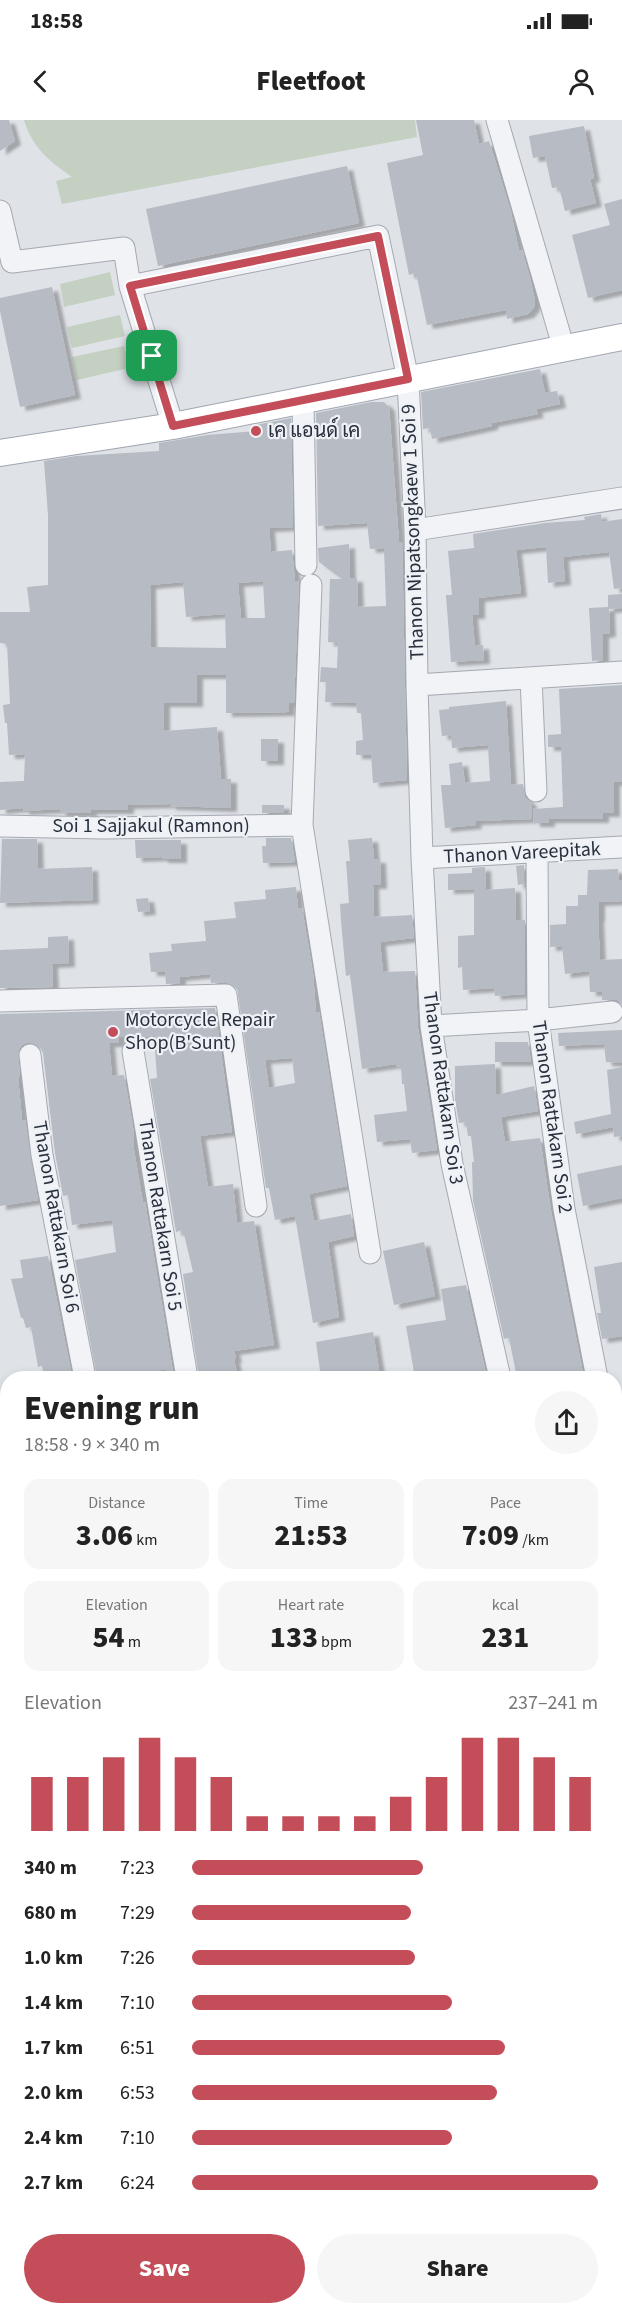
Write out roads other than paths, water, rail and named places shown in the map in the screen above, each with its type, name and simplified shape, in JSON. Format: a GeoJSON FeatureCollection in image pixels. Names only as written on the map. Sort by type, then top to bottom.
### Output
{"type":"FeatureCollection","features":[{"type":"Feature","properties":{"kind":"main road"},"geometry":{"type":"LineString","coordinates":[[0,453],[173,426],[622,338]]}},
{"type":"Feature","properties":{"kind":"street"},"geometry":{"type":"LineString","coordinates":[[497,120],[564,349]]}},
{"type":"Feature","properties":{"kind":"street"},"geometry":{"type":"LineString","coordinates":[[0,211],[12,262],[124,248],[130,286],[173,426]]}},
{"type":"Feature","properties":{"kind":"street","name":"Thanon Nipatsongkaew 1 Soi 9"},"geometry":{"type":"LineString","coordinates":[[130,286],[378,236],[408,379],[415,530],[417,685]]}},
{"type":"Feature","properties":{"kind":"street"},"geometry":{"type":"LineString","coordinates":[[303,401],[306,564]]}},
{"type":"Feature","properties":{"kind":"street"},"geometry":{"type":"LineString","coordinates":[[415,530],[622,498]]}},
{"type":"Feature","properties":{"kind":"street"},"geometry":{"type":"LineString","coordinates":[[311,585],[302,825],[370,1253]]}},
{"type":"Feature","properties":{"kind":"street"},"geometry":{"type":"LineString","coordinates":[[417,685],[622,672]]}},
{"type":"Feature","properties":{"kind":"street"},"geometry":{"type":"LineString","coordinates":[[531,678],[536,791]]}},
{"type":"Feature","properties":{"kind":"street","name":"Thanon Rattakarn Soi 3"},"geometry":{"type":"LineString","coordinates":[[417,685],[422,858],[431,1026],[452,1164],[498,1371]]}},
{"type":"Feature","properties":{"kind":"street","name":"Soi 1 Sajjakul (Ramnon)"},"geometry":{"type":"LineString","coordinates":[[0,826],[104,828],[302,825]]}},
{"type":"Feature","properties":{"kind":"street","name":"Thanon Vareepitak"},"geometry":{"type":"LineString","coordinates":[[422,858],[622,847]]}},
{"type":"Feature","properties":{"kind":"street","name":"Thanon Rattakarn Soi 2"},"geometry":{"type":"LineString","coordinates":[[537,852],[538,1020],[564,1209],[596,1371]]}},
{"type":"Feature","properties":{"kind":"street"},"geometry":{"type":"LineString","coordinates":[[0,1001],[226,995],[256,1206]]}},
{"type":"Feature","properties":{"kind":"street"},"geometry":{"type":"LineString","coordinates":[[431,1026],[538,1020],[612,1012]]}},
{"type":"Feature","properties":{"kind":"street","name":"Thanon Rattakarn Soi 5"},"geometry":{"type":"LineString","coordinates":[[133,1051],[187,1371]]}},
{"type":"Feature","properties":{"kind":"street","name":"Thanon Rattakarn Soi 6"},"geometry":{"type":"LineString","coordinates":[[30,1055],[42,1155],[84,1371]]}},
{"type":"Feature","properties":{"kind":"place","name":"เค แอนด์ เค"},"geometry":{"type":"Point","coordinates":[256,431]}},
{"type":"Feature","properties":{"kind":"place","name":"Motorcycle Repair Shop(B'Sunt)"},"geometry":{"type":"Point","coordinates":[113,1032]}}]}
